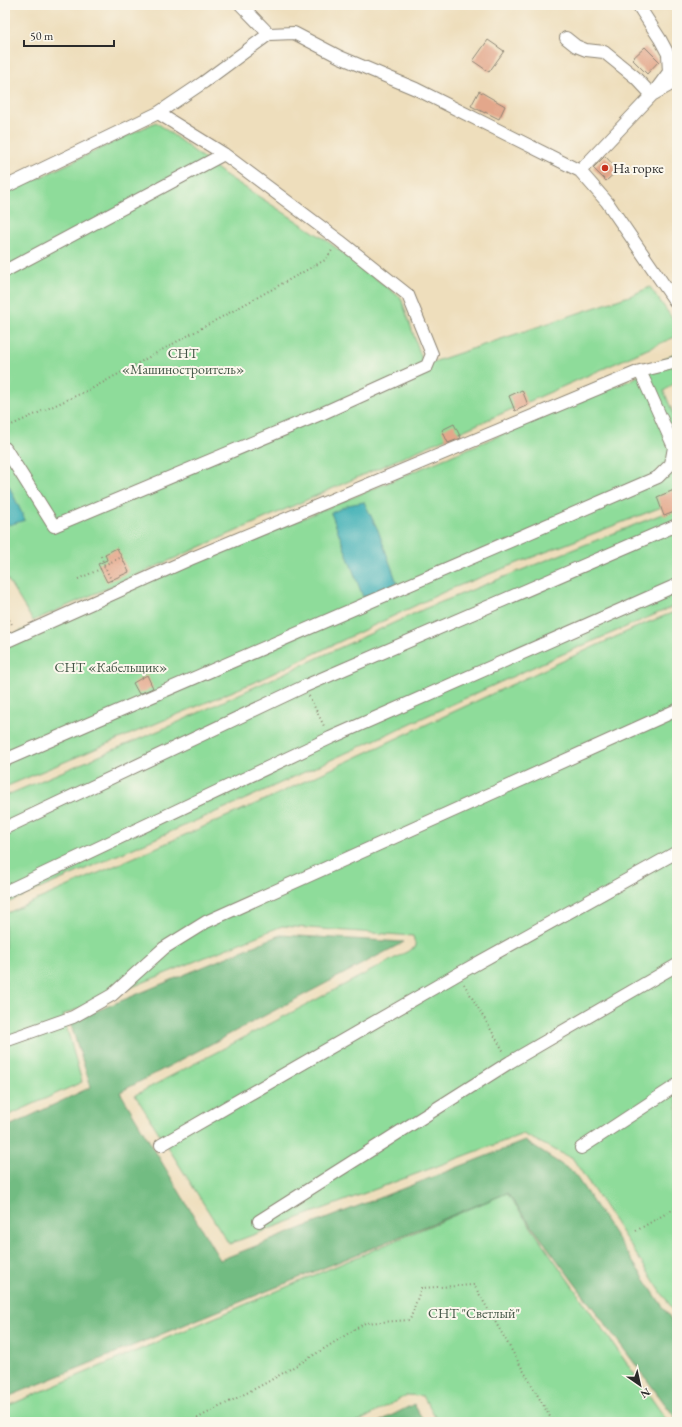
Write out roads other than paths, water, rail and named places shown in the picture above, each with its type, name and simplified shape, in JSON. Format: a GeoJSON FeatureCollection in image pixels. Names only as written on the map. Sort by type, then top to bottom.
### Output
{"type":"FeatureCollection","features":[{"type":"Feature","properties":{"kind":"street"},"geometry":{"type":"LineString","coordinates":[[241,5],[270,34]]}},
{"type":"Feature","properties":{"kind":"street"},"geometry":{"type":"LineString","coordinates":[[580,171],[652,95],[669,72],[668,54],[638,5]]}},
{"type":"Feature","properties":{"kind":"street"},"geometry":{"type":"LineString","coordinates":[[5,187],[158,113],[270,34],[294,33],[340,57],[416,89],[580,171],[608,202],[677,304]]}},
{"type":"Feature","properties":{"kind":"street"},"geometry":{"type":"LineString","coordinates":[[566,38],[576,46],[586,50],[604,52],[635,77],[652,95]]}},
{"type":"Feature","properties":{"kind":"street"},"geometry":{"type":"LineString","coordinates":[[652,95],[677,81]]}},
{"type":"Feature","properties":{"kind":"street"},"geometry":{"type":"LineString","coordinates":[[5,448],[54,526],[323,413],[427,366],[432,354],[408,295],[340,240],[224,154],[158,113]]}},
{"type":"Feature","properties":{"kind":"street"},"geometry":{"type":"LineString","coordinates":[[5,271],[224,154]]}},
{"type":"Feature","properties":{"kind":"street"},"geometry":{"type":"LineString","coordinates":[[5,642],[190,559],[640,371],[677,362]]}},
{"type":"Feature","properties":{"kind":"street"},"geometry":{"type":"LineString","coordinates":[[5,760],[658,477],[671,464],[674,447],[640,371]]}},
{"type":"Feature","properties":{"kind":"street"},"geometry":{"type":"LineString","coordinates":[[5,828],[305,686],[677,525]]}},
{"type":"Feature","properties":{"kind":"street"},"geometry":{"type":"LineString","coordinates":[[5,892],[330,738],[677,585]]}},
{"type":"Feature","properties":{"kind":"street"},"geometry":{"type":"LineString","coordinates":[[5,1041],[73,1017],[112,995],[164,948],[206,922],[677,710]]}},
{"type":"Feature","properties":{"kind":"street"},"geometry":{"type":"LineString","coordinates":[[161,1145],[458,974],[677,852]]}},
{"type":"Feature","properties":{"kind":"street"},"geometry":{"type":"LineString","coordinates":[[259,1221],[510,1062],[677,965]]}},
{"type":"Feature","properties":{"kind":"street"},"geometry":{"type":"LineString","coordinates":[[581,1148],[677,1085]]}},
{"type":"Feature","properties":{"kind":"water"},"geometry":{"type":"Polygon","coordinates":[[[5,480],[25,520],[9,525],[5,520],[5,480]]]}},
{"type":"Feature","properties":{"kind":"water"},"geometry":{"type":"Polygon","coordinates":[[[364,502],[378,530],[397,583],[374,594],[363,597],[331,513],[348,505],[364,502]]]}},
{"type":"Feature","properties":{"kind":"place","name":"На горке"},"geometry":{"type":"Point","coordinates":[605,168]}},
{"type":"Feature","properties":{"kind":"park label","name":"СНТ «Машиностроитель»"},"geometry":{"type":"Point","coordinates":[183,362]}},
{"type":"Feature","properties":{"kind":"park label","name":"СНТ «Кабельщик»"},"geometry":{"type":"Point","coordinates":[111,667]}},
{"type":"Feature","properties":{"kind":"park label","name":"СНТ \"Светлый\""},"geometry":{"type":"Point","coordinates":[474,1313]}}]}
